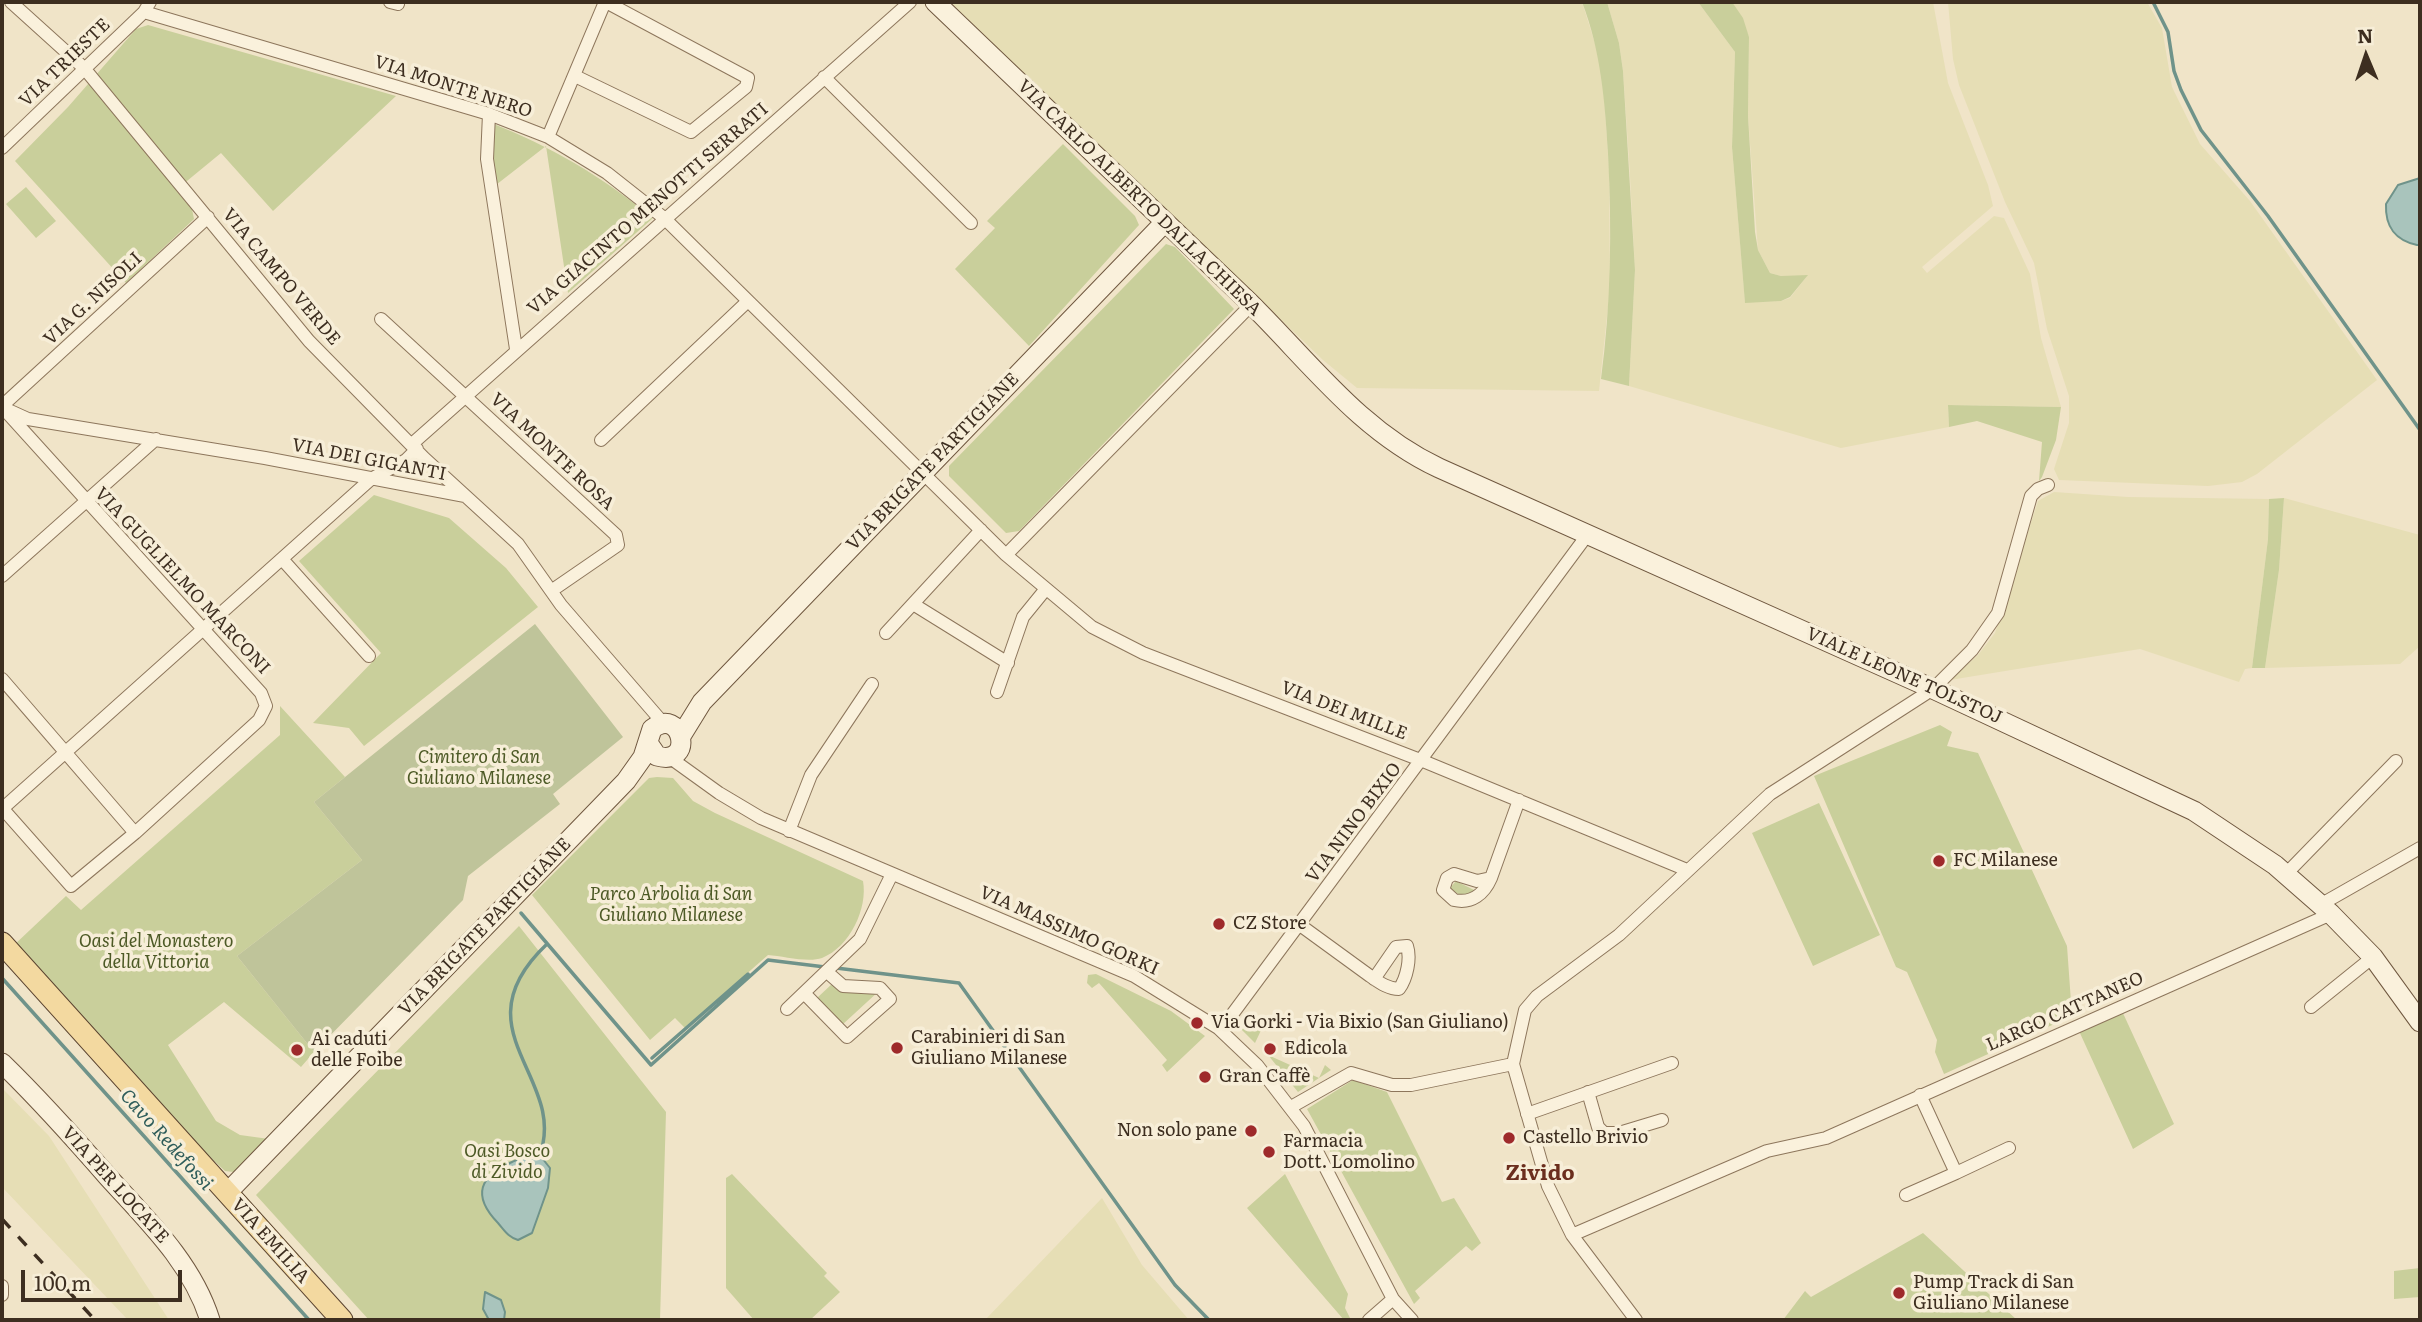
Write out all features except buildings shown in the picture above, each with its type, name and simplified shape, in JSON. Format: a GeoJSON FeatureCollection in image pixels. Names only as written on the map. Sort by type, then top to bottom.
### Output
{"type":"FeatureCollection","features":[{"type":"Feature","properties":{"kind":"main road","name":"VIA EMILIA"},"geometry":{"type":"LineString","coordinates":[[2,943],[342,1320]]}},
{"type":"Feature","properties":{"kind":"street","name":"VIA CAMPO VERDE"},"geometry":{"type":"LineString","coordinates":[[11,2],[85,68],[310,341],[466,496]]}},
{"type":"Feature","properties":{"kind":"street"},"geometry":{"type":"LineString","coordinates":[[548,137],[606,2],[748,78],[746,87],[691,132],[575,76]]}},
{"type":"Feature","properties":{"kind":"street","name":"VIA GIACINTO MENOTTI SERRATI"},"geometry":{"type":"LineString","coordinates":[[391,484],[414,447],[465,394],[910,2]]}},
{"type":"Feature","properties":{"kind":"street","name":"VIA CARLO ALBERTO DALLA CHIESA"},"geometry":{"type":"LineString","coordinates":[[935,2],[1251,305],[1340,397]]}},
{"type":"Feature","properties":{"kind":"street","name":"VIA TRIESTE"},"geometry":{"type":"LineString","coordinates":[[2,148],[147,7]]}},
{"type":"Feature","properties":{"kind":"street","name":"VIA MONTE NERO"},"geometry":{"type":"LineString","coordinates":[[147,7],[489,114],[548,137],[607,173],[664,218],[923,473]]}},
{"type":"Feature","properties":{"kind":"street"},"geometry":{"type":"LineString","coordinates":[[824,77],[971,223]]}},
{"type":"Feature","properties":{"kind":"street"},"geometry":{"type":"LineString","coordinates":[[489,114],[487,159],[516,349]]}},
{"type":"Feature","properties":{"kind":"street","name":"VIA G. NISOLI"},"geometry":{"type":"LineString","coordinates":[[2,407],[208,217]]}},
{"type":"Feature","properties":{"kind":"street","name":"VIA BRIGATE PARTIGIANE"},"geometry":{"type":"LineString","coordinates":[[227,1194],[1165,222]]}},
{"type":"Feature","properties":{"kind":"street"},"geometry":{"type":"LineString","coordinates":[[601,440],[748,301]]}},
{"type":"Feature","properties":{"kind":"street"},"geometry":{"type":"LineString","coordinates":[[1006,555],[1251,305]]}},
{"type":"Feature","properties":{"kind":"street","name":"VIA MONTE ROSA"},"geometry":{"type":"LineString","coordinates":[[381,319],[616,535],[618,545],[554,589]]}},
{"type":"Feature","properties":{"kind":"street","name":"VIALE LEONE TOLSTOJ"},"geometry":{"type":"LineString","coordinates":[[1340,397],[1366,422],[1415,456],[2186,806],[2286,874],[2326,909],[2373,957],[2418,1013]]}},
{"type":"Feature","properties":{"kind":"street","name":"VIA DEI GIGANTI"},"geometry":{"type":"LineString","coordinates":[[2,407],[28,419],[156,439],[466,496],[518,544],[554,589],[561,605],[641,700],[665,739]]}},
{"type":"Feature","properties":{"kind":"street","name":"VIA GUGLIELMO MARCONI"},"geometry":{"type":"LineString","coordinates":[[2,407],[261,693],[265,710],[259,720],[135,833],[71,886],[2,808]]}},
{"type":"Feature","properties":{"kind":"street"},"geometry":{"type":"LineString","coordinates":[[2,576],[156,439]]}},
{"type":"Feature","properties":{"kind":"street","name":"VIA GIACINTO MENOTTI SERRATI"},"geometry":{"type":"LineString","coordinates":[[2,808],[65,755],[371,480],[406,460]]}},
{"type":"Feature","properties":{"kind":"street","name":"VIA DEI MILLE"},"geometry":{"type":"LineString","coordinates":[[923,473],[1045,590],[1081,620],[1124,644],[1423,761],[1687,870]]}},
{"type":"Feature","properties":{"kind":"street"},"geometry":{"type":"LineString","coordinates":[[1636,1320],[1572,1235],[1548,1186],[1513,1064],[1519,1028],[1527,1006],[1615,939],[1779,786],[1933,689],[1991,626],[2006,589],[2031,496],[2048,485]]}},
{"type":"Feature","properties":{"kind":"street"},"geometry":{"type":"LineString","coordinates":[[886,634],[981,530]]}},
{"type":"Feature","properties":{"kind":"street","name":"VIA NINO BIXIO"},"geometry":{"type":"LineString","coordinates":[[1218,1028],[1231,1016],[1423,761],[1588,534]]}},
{"type":"Feature","properties":{"kind":"street"},"geometry":{"type":"LineString","coordinates":[[282,559],[369,656]]}},
{"type":"Feature","properties":{"kind":"street"},"geometry":{"type":"LineString","coordinates":[[997,692],[1023,617],[1045,590]]}},
{"type":"Feature","properties":{"kind":"street"},"geometry":{"type":"LineString","coordinates":[[913,604],[1008,663]]}},
{"type":"Feature","properties":{"kind":"street"},"geometry":{"type":"LineString","coordinates":[[2,679],[135,833]]}},
{"type":"Feature","properties":{"kind":"street"},"geometry":{"type":"LineString","coordinates":[[789,831],[811,775],[872,684]]}},
{"type":"Feature","properties":{"kind":"street","name":"VIA MASSIMO GORKI"},"geometry":{"type":"LineString","coordinates":[[665,739],[698,778],[734,803],[789,831],[1134,976],[1218,1028],[1240,1047],[1291,1107],[1316,1148],[1393,1299],[1412,1320]]}},
{"type":"Feature","properties":{"kind":"street"},"geometry":{"type":"LineString","coordinates":[[2286,874],[2396,761]]}},
{"type":"Feature","properties":{"kind":"street"},"geometry":{"type":"LineString","coordinates":[[1491,878],[1519,800]]}},
{"type":"Feature","properties":{"kind":"street","name":"LARGO CATTANEO"},"geometry":{"type":"LineString","coordinates":[[1572,1235],[1767,1151],[1813,1142],[1920,1095],[2326,909],[2420,849]]}},
{"type":"Feature","properties":{"kind":"street"},"geometry":{"type":"LineString","coordinates":[[787,1009],[842,959],[867,928],[892,874]]}},
{"type":"Feature","properties":{"kind":"street"},"geometry":{"type":"LineString","coordinates":[[1300,925],[1374,979]]}},
{"type":"Feature","properties":{"kind":"street"},"geometry":{"type":"LineString","coordinates":[[2311,1007],[2373,957]]}},
{"type":"Feature","properties":{"kind":"street"},"geometry":{"type":"LineString","coordinates":[[804,993],[848,1037],[890,999],[880,988],[843,986],[828,972]]}},
{"type":"Feature","properties":{"kind":"street"},"geometry":{"type":"LineString","coordinates":[[1527,1114],[1672,1062]]}},
{"type":"Feature","properties":{"kind":"street","name":"VIA PER LOCATE"},"geometry":{"type":"LineString","coordinates":[[2,1063],[177,1255],[202,1296],[210,1320]]}},
{"type":"Feature","properties":{"kind":"street"},"geometry":{"type":"LineString","coordinates":[[1291,1107],[1351,1073],[1392,1085],[1411,1085],[1513,1064]]}},
{"type":"Feature","properties":{"kind":"street"},"geometry":{"type":"LineString","coordinates":[[1588,1092],[1598,1126],[1604,1133],[1619,1133],[1662,1120]]}},
{"type":"Feature","properties":{"kind":"street"},"geometry":{"type":"LineString","coordinates":[[1920,1095],[1956,1173]]}},
{"type":"Feature","properties":{"kind":"street"},"geometry":{"type":"LineString","coordinates":[[1906,1195],[2009,1148]]}},
{"type":"Feature","properties":{"kind":"street"},"geometry":{"type":"LineString","coordinates":[[2,1286],[2,1295]]}},
{"type":"Feature","properties":{"kind":"street"},"geometry":{"type":"LineString","coordinates":[[1368,1320],[1393,1299]]}},
{"type":"Feature","properties":{"kind":"shaded area"},"geometry":{"type":"Polygon","coordinates":[[[950,2],[1582,2],[1598,53],[1604,92],[1609,171],[1610,288],[1599,391],[1357,388],[1323,360],[950,2]]]}},
{"type":"Feature","properties":{"kind":"shaded area"},"geometry":{"type":"Polygon","coordinates":[[[1607,2],[1698,2],[1735,52],[1732,147],[1745,302],[1781,301],[1790,298],[1807,276],[1781,276],[1770,273],[1758,250],[1748,116],[1749,37],[1732,2],[1933,2],[1948,83],[1988,185],[1993,206],[1922,267],[1927,273],[1994,216],[2004,218],[2030,274],[2041,338],[2061,407],[1948,405],[1949,427],[1841,448],[1629,386],[1635,270],[1630,176],[1623,71],[1619,43],[1607,2]]]}},
{"type":"Feature","properties":{"kind":"shaded area"},"geometry":{"type":"Polygon","coordinates":[[[1948,2],[2147,2],[2162,28],[2172,87],[2200,144],[2250,201],[2377,380],[2257,474],[2242,482],[2208,486],[2059,480],[2054,469],[2069,423],[2069,396],[2047,329],[2034,263],[2005,202],[1959,85],[1953,59],[1948,2]]]}},
{"type":"Feature","properties":{"kind":"shaded area"},"geometry":{"type":"Polygon","coordinates":[[[2054,492],[2128,497],[2269,499],[2268,539],[2252,668],[2245,669],[2239,682],[2140,649],[1950,680],[1978,655],[1995,633],[2038,501],[2054,492]]]}},
{"type":"Feature","properties":{"kind":"shaded area"},"geometry":{"type":"Polygon","coordinates":[[[2284,498],[2420,535],[2420,646],[2400,664],[2265,668],[2279,570],[2284,498]]]}},
{"type":"Feature","properties":{"kind":"shaded area"},"geometry":{"type":"Polygon","coordinates":[[[2,1088],[49,1136],[169,1320],[128,1320],[2,1187],[2,1088]]]}},
{"type":"Feature","properties":{"kind":"shaded area"},"geometry":{"type":"Polygon","coordinates":[[[1102,1198],[1142,1265],[1189,1320],[985,1320],[1102,1198]]]}},
{"type":"Feature","properties":{"kind":"green space"},"geometry":{"type":"Polygon","coordinates":[[[1582,2],[1607,2],[1619,43],[1623,71],[1635,270],[1629,386],[1601,379],[1610,267],[1608,154],[1598,58],[1582,2]]]}},
{"type":"Feature","properties":{"kind":"green space"},"geometry":{"type":"Polygon","coordinates":[[[1698,2],[1732,2],[1743,18],[1749,37],[1748,116],[1758,250],[1770,273],[1781,276],[1808,275],[1790,297],[1781,301],[1745,303],[1732,147],[1735,52],[1698,2]]]}},
{"type":"Feature","properties":{"kind":"green space"},"geometry":{"type":"Polygon","coordinates":[[[148,25],[396,96],[273,211],[221,153],[176,190],[192,209],[194,219],[126,283],[15,161],[68,107],[136,29],[148,25]]]}},
{"type":"Feature","properties":{"kind":"green space"},"geometry":{"type":"Polygon","coordinates":[[[489,122],[545,147],[492,188],[489,122]]]}},
{"type":"Feature","properties":{"kind":"green space"},"geometry":{"type":"Polygon","coordinates":[[[1063,144],[1135,216],[1139,225],[1029,346],[955,269],[995,228],[987,221],[1063,144]]]}},
{"type":"Feature","properties":{"kind":"green space"},"geometry":{"type":"Polygon","coordinates":[[[546,148],[594,175],[653,218],[568,293],[546,148]]]}},
{"type":"Feature","properties":{"kind":"green space"},"geometry":{"type":"Polygon","coordinates":[[[26,187],[56,221],[36,238],[6,204],[26,187]]]}},
{"type":"Feature","properties":{"kind":"green space"},"geometry":{"type":"Polygon","coordinates":[[[1166,244],[1175,247],[1234,309],[1019,531],[1006,533],[949,476],[949,466],[1166,244]]]}},
{"type":"Feature","properties":{"kind":"green space"},"geometry":{"type":"Polygon","coordinates":[[[1948,405],[2061,407],[2056,440],[2039,481],[2042,442],[1977,421],[1949,427],[1948,405]]]}},
{"type":"Feature","properties":{"kind":"green space"},"geometry":{"type":"Polygon","coordinates":[[[374,495],[449,518],[506,568],[538,607],[364,746],[349,728],[313,723],[381,653],[299,561],[374,495]]]}},
{"type":"Feature","properties":{"kind":"green space"},"geometry":{"type":"Polygon","coordinates":[[[2284,498],[2279,570],[2265,668],[2252,668],[2268,539],[2269,499],[2284,498]]]}},
{"type":"Feature","properties":{"kind":"green space","name":"Cimitero di San Giuliano Milanese"},"geometry":{"type":"Polygon","coordinates":[[[535,624],[623,737],[553,794],[560,804],[468,876],[463,900],[314,1052],[237,956],[362,860],[314,802],[535,624]]]}},
{"type":"Feature","properties":{"kind":"green space","name":"Oasi del Monastero della Vittoria"},"geometry":{"type":"Polygon","coordinates":[[[280,706],[345,777],[314,802],[362,860],[237,956],[314,1052],[301,1067],[224,1002],[168,1045],[216,1121],[240,1135],[269,1139],[242,1173],[225,1171],[185,1134],[13,946],[66,896],[81,910],[280,735],[280,706]]]}},
{"type":"Feature","properties":{"kind":"green space","name":"FC Milanese"},"geometry":{"type":"Polygon","coordinates":[[[1940,725],[1952,732],[1947,746],[1978,753],[2067,946],[2072,1016],[1944,1074],[1935,1052],[1937,1040],[1907,972],[1896,967],[1814,776],[1940,725]]]}},
{"type":"Feature","properties":{"kind":"green space","name":"Parco Arbolia di San Giuliano Milanese"},"geometry":{"type":"Polygon","coordinates":[[[649,778],[673,778],[693,801],[715,813],[863,881],[864,892],[855,926],[832,953],[810,960],[768,955],[685,1028],[675,1018],[650,1040],[532,895],[649,778]]]}},
{"type":"Feature","properties":{"kind":"green space"},"geometry":{"type":"Polygon","coordinates":[[[1819,803],[1880,935],[1813,966],[1752,833],[1819,803]]]}},
{"type":"Feature","properties":{"kind":"green space"},"geometry":{"type":"Polygon","coordinates":[[[1456,881],[1474,890],[1461,896],[1450,888],[1456,881]]]}},
{"type":"Feature","properties":{"kind":"green space","name":"Oasi Bosco di Zivido"},"geometry":{"type":"Polygon","coordinates":[[[519,926],[666,1112],[660,1320],[369,1320],[256,1195],[519,926]]]}},
{"type":"Feature","properties":{"kind":"green space"},"geometry":{"type":"Polygon","coordinates":[[[1096,974],[1171,1011],[1205,1036],[1167,1072],[1162,1065],[1167,1060],[1099,983],[1092,988],[1087,983],[1088,975],[1096,974]]]}},
{"type":"Feature","properties":{"kind":"green space"},"geometry":{"type":"Polygon","coordinates":[[[833,983],[879,991],[842,1025],[817,998],[833,983]]]}},
{"type":"Feature","properties":{"kind":"green space"},"geometry":{"type":"Polygon","coordinates":[[[2122,1011],[2174,1124],[2133,1149],[2079,1031],[2122,1011]]]}},
{"type":"Feature","properties":{"kind":"green space"},"geometry":{"type":"Polygon","coordinates":[[[1247,1016],[1264,1024],[1255,1043],[1241,1029],[1247,1016]]]}},
{"type":"Feature","properties":{"kind":"green space"},"geometry":{"type":"Polygon","coordinates":[[[1268,1055],[1319,1078],[1298,1092],[1268,1055]]]}},
{"type":"Feature","properties":{"kind":"green space"},"geometry":{"type":"Polygon","coordinates":[[[1325,1065],[1331,1070],[1319,1078],[1325,1065]]]}},
{"type":"Feature","properties":{"kind":"green space"},"geometry":{"type":"Polygon","coordinates":[[[1353,1080],[1387,1092],[1442,1202],[1454,1198],[1481,1243],[1472,1251],[1466,1246],[1415,1291],[1420,1298],[1414,1304],[1307,1109],[1353,1080]]]}},
{"type":"Feature","properties":{"kind":"green space"},"geometry":{"type":"Polygon","coordinates":[[[732,1174],[827,1273],[824,1276],[840,1292],[810,1320],[754,1320],[726,1288],[726,1178],[732,1174]]]}},
{"type":"Feature","properties":{"kind":"green space"},"geometry":{"type":"Polygon","coordinates":[[[1285,1174],[1348,1294],[1345,1308],[1350,1318],[1348,1320],[1344,1320],[1247,1208],[1285,1174]]]}},
{"type":"Feature","properties":{"kind":"green space"},"geometry":{"type":"Polygon","coordinates":[[[1923,1233],[2017,1320],[1783,1320],[1805,1291],[1811,1297],[1923,1233]]]}},
{"type":"Feature","properties":{"kind":"green space"},"geometry":{"type":"Polygon","coordinates":[[[2420,1268],[2420,1297],[2394,1299],[2394,1271],[2420,1268]]]}},
{"type":"Feature","properties":{"kind":"water"},"geometry":{"type":"Polygon","coordinates":[[[2420,178],[2420,245],[2417,245],[2403,240],[2393,231],[2387,219],[2386,204],[2398,185],[2420,178]]]}},
{"type":"Feature","properties":{"kind":"water"},"geometry":{"type":"Polygon","coordinates":[[[538,1153],[550,1168],[548,1188],[532,1233],[518,1240],[507,1233],[484,1204],[483,1187],[486,1180],[501,1167],[538,1153]]]}},
{"type":"Feature","properties":{"kind":"water"},"geometry":{"type":"Polygon","coordinates":[[[485,1292],[501,1300],[505,1312],[504,1320],[489,1320],[483,1309],[485,1292]]]}},
{"type":"Feature","properties":{"kind":"waterway"},"geometry":{"type":"LineString","coordinates":[[2153,2],[2168,32],[2174,71],[2181,90],[2201,130],[2268,216],[2420,430]]}},
{"type":"Feature","properties":{"kind":"waterway"},"geometry":{"type":"LineString","coordinates":[[521,913],[651,1065],[768,960],[825,967]]}},
{"type":"Feature","properties":{"kind":"waterway"},"geometry":{"type":"LineString","coordinates":[[539,1157],[544,1129],[540,1103],[512,1029],[511,1003],[522,975],[547,944]]}},
{"type":"Feature","properties":{"kind":"waterway"},"geometry":{"type":"LineString","coordinates":[[836,968],[959,983],[1175,1285],[1209,1320]]}},
{"type":"Feature","properties":{"kind":"waterway"},"geometry":{"type":"LineString","coordinates":[[652,1058],[748,974]]}},
{"type":"Feature","properties":{"kind":"waterway","name":"Cavo Redefossi"},"geometry":{"type":"LineString","coordinates":[[2,978],[309,1320]]}},
{"type":"Feature","properties":{"kind":"railway"},"geometry":{"type":"LineString","coordinates":[[2,1219],[95,1320]]}},
{"type":"Feature","properties":{"kind":"place","name":"FC Milanese"},"geometry":{"type":"Point","coordinates":[1939,861]}},
{"type":"Feature","properties":{"kind":"place","name":"CZ Store"},"geometry":{"type":"Point","coordinates":[1219,924]}},
{"type":"Feature","properties":{"kind":"place","name":"Via Gorki - Via Bixio (San Giuliano)"},"geometry":{"type":"Point","coordinates":[1197,1023]}},
{"type":"Feature","properties":{"kind":"place","name":"Carabinieri di San Giuliano Milanese"},"geometry":{"type":"Point","coordinates":[897,1048]}},
{"type":"Feature","properties":{"kind":"place","name":"Edicola"},"geometry":{"type":"Point","coordinates":[1270,1049]}},
{"type":"Feature","properties":{"kind":"place","name":"Ai caduti delle Foibe"},"geometry":{"type":"Point","coordinates":[297,1050]}},
{"type":"Feature","properties":{"kind":"place","name":"Gran Caffè"},"geometry":{"type":"Point","coordinates":[1205,1077]}},
{"type":"Feature","properties":{"kind":"place","name":"Non solo pane"},"geometry":{"type":"Point","coordinates":[1251,1131]}},
{"type":"Feature","properties":{"kind":"place","name":"Castello Brivio"},"geometry":{"type":"Point","coordinates":[1509,1138]}},
{"type":"Feature","properties":{"kind":"place","name":"Farmacia Dott. Lomolino"},"geometry":{"type":"Point","coordinates":[1269,1152]}},
{"type":"Feature","properties":{"kind":"place","name":"Pump Track di San Giuliano Milanese"},"geometry":{"type":"Point","coordinates":[1899,1293]}},
{"type":"Feature","properties":{"kind":"district","name":"Zivido"},"geometry":{"type":"Point","coordinates":[1540,1174]}}]}
